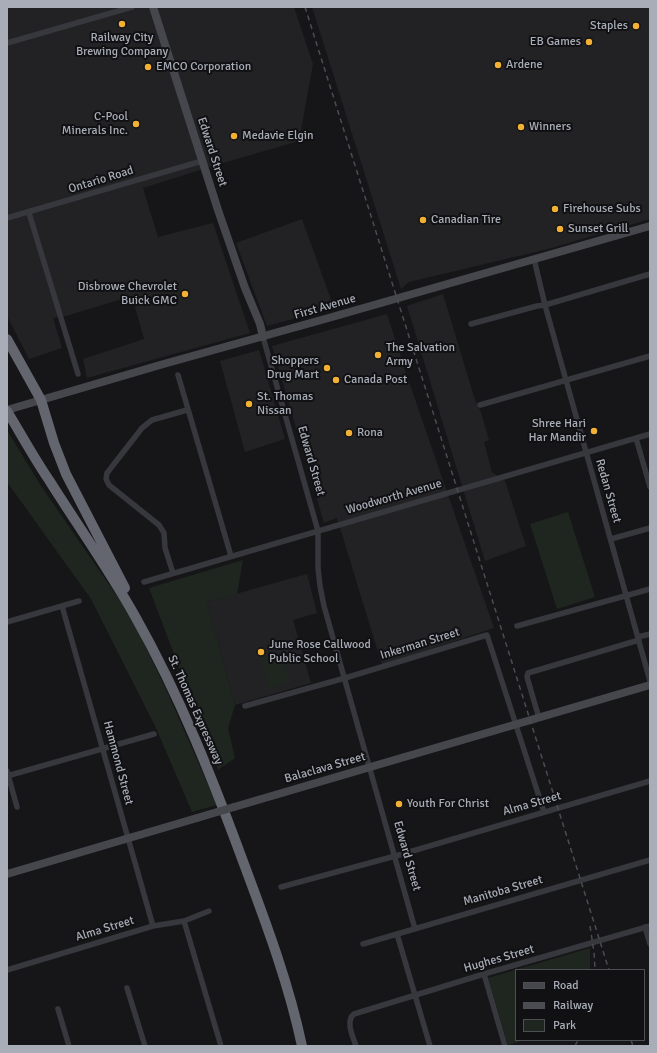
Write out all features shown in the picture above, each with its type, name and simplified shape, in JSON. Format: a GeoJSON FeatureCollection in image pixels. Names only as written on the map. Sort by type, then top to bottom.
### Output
{"type":"FeatureCollection","features":[{"type":"Feature","properties":{"kind":"highway"},"geometry":{"type":"LineString","coordinates":[[7,339],[41,400],[66,474],[118,573],[152,646]]}},
{"type":"Feature","properties":{"kind":"highway","name":"St. Thomas Expressway"},"geometry":{"type":"LineString","coordinates":[[7,410],[34,458],[125,598],[152,646],[184,715],[235,840],[285,981],[302,1046]]}},
{"type":"Feature","properties":{"kind":"street"},"geometry":{"type":"LineString","coordinates":[[7,43],[132,7]]}},
{"type":"Feature","properties":{"kind":"street","name":"Edward Street"},"geometry":{"type":"LineString","coordinates":[[153,7],[202,162],[245,288],[260,324],[318,531],[318,568],[320,586],[415,929]]}},
{"type":"Feature","properties":{"kind":"street","name":"Ontario Road"},"geometry":{"type":"LineString","coordinates":[[7,218],[29,213],[202,162]]}},
{"type":"Feature","properties":{"kind":"street"},"geometry":{"type":"LineString","coordinates":[[29,213],[78,374]]}},
{"type":"Feature","properties":{"kind":"street","name":"First Avenue"},"geometry":{"type":"LineString","coordinates":[[7,410],[650,226]]}},
{"type":"Feature","properties":{"kind":"street","name":"Redan Street"},"geometry":{"type":"LineString","coordinates":[[534,259],[545,305],[650,681]]}},
{"type":"Feature","properties":{"kind":"street"},"geometry":{"type":"LineString","coordinates":[[471,324],[545,305],[650,274]]}},
{"type":"Feature","properties":{"kind":"street"},"geometry":{"type":"LineString","coordinates":[[480,405],[650,356]]}},
{"type":"Feature","properties":{"kind":"street"},"geometry":{"type":"LineString","coordinates":[[178,375],[231,556]]}},
{"type":"Feature","properties":{"kind":"street"},"geometry":{"type":"LineString","coordinates":[[173,573],[165,548],[164,533],[159,525],[109,485],[106,479],[107,474],[142,428],[152,420],[187,410]]}},
{"type":"Feature","properties":{"kind":"street","name":"Woodworth Avenue"},"geometry":{"type":"LineString","coordinates":[[144,582],[650,434]]}},
{"type":"Feature","properties":{"kind":"street"},"geometry":{"type":"LineString","coordinates":[[636,438],[650,487]]}},
{"type":"Feature","properties":{"kind":"street"},"geometry":{"type":"LineString","coordinates":[[611,539],[650,528]]}},
{"type":"Feature","properties":{"kind":"street"},"geometry":{"type":"LineString","coordinates":[[517,626],[650,589]]}},
{"type":"Feature","properties":{"kind":"street"},"geometry":{"type":"LineString","coordinates":[[7,622],[79,601]]}},
{"type":"Feature","properties":{"kind":"street","name":"Hammond Street"},"geometry":{"type":"LineString","coordinates":[[62,606],[153,926]]}},
{"type":"Feature","properties":{"kind":"street"},"geometry":{"type":"LineString","coordinates":[[539,718],[527,677],[528,673],[650,634]]}},
{"type":"Feature","properties":{"kind":"street","name":"Inkerman Street"},"geometry":{"type":"LineString","coordinates":[[245,706],[345,678],[487,635],[516,724]]}},
{"type":"Feature","properties":{"kind":"street","name":"Balaclava Street"},"geometry":{"type":"LineString","coordinates":[[7,874],[650,685]]}},
{"type":"Feature","properties":{"kind":"street"},"geometry":{"type":"LineString","coordinates":[[516,724],[544,812]]}},
{"type":"Feature","properties":{"kind":"street"},"geometry":{"type":"LineString","coordinates":[[18,807],[7,774],[154,734]]}},
{"type":"Feature","properties":{"kind":"street","name":"Alma Street"},"geometry":{"type":"LineString","coordinates":[[281,887],[394,856],[650,781]]}},
{"type":"Feature","properties":{"kind":"street","name":"Manitoba Street"},"geometry":{"type":"LineString","coordinates":[[363,944],[650,860]]}},
{"type":"Feature","properties":{"kind":"street","name":"Alma Street"},"geometry":{"type":"LineString","coordinates":[[7,970],[153,926],[184,921],[209,911]]}},
{"type":"Feature","properties":{"kind":"street"},"geometry":{"type":"LineString","coordinates":[[184,921],[221,1046]]}},
{"type":"Feature","properties":{"kind":"street"},"geometry":{"type":"LineString","coordinates":[[648,927],[650,944]]}},
{"type":"Feature","properties":{"kind":"street","name":"Hughes Street"},"geometry":{"type":"LineString","coordinates":[[356,1046],[349,1022],[350,1018],[354,1014],[484,974],[648,927]]}},
{"type":"Feature","properties":{"kind":"street"},"geometry":{"type":"LineString","coordinates":[[397,934],[430,1046]]}},
{"type":"Feature","properties":{"kind":"street"},"geometry":{"type":"LineString","coordinates":[[484,974],[505,1046]]}},
{"type":"Feature","properties":{"kind":"street"},"geometry":{"type":"LineString","coordinates":[[127,988],[145,1046]]}},
{"type":"Feature","properties":{"kind":"street"},"geometry":{"type":"LineString","coordinates":[[58,1009],[69,1046]]}},
{"type":"Feature","properties":{"kind":"shaded area"},"geometry":{"type":"Polygon","coordinates":[[[7,7],[294,7],[313,64],[299,141],[143,188],[158,237],[213,223],[250,333],[87,378],[83,359],[144,339],[132,296],[66,316],[53,318],[62,348],[29,359],[7,316],[7,7]]]}},
{"type":"Feature","properties":{"kind":"shaded area"},"geometry":{"type":"Polygon","coordinates":[[[312,7],[650,7],[650,219],[548,249],[409,282],[401,289],[312,7]]]}},
{"type":"Feature","properties":{"kind":"shaded area"},"geometry":{"type":"Polygon","coordinates":[[[302,219],[334,308],[267,326],[236,243],[302,219]]]}},
{"type":"Feature","properties":{"kind":"shaded area"},"geometry":{"type":"Polygon","coordinates":[[[443,294],[475,400],[481,412],[489,440],[484,442],[492,472],[505,481],[526,546],[485,561],[407,306],[443,294]]]}},
{"type":"Feature","properties":{"kind":"shaded area"},"geometry":{"type":"Polygon","coordinates":[[[387,314],[494,628],[382,665],[337,518],[324,523],[272,346],[387,314]]]}},
{"type":"Feature","properties":{"kind":"shaded area"},"geometry":{"type":"Polygon","coordinates":[[[259,350],[285,439],[245,452],[220,361],[259,350]]]}},
{"type":"Feature","properties":{"kind":"shaded area","name":"June Rose Callwood Public School"},"geometry":{"type":"Polygon","coordinates":[[[307,574],[317,613],[293,620],[311,683],[235,705],[207,602],[307,574]]]}},
{"type":"Feature","properties":{"kind":"green space"},"geometry":{"type":"Polygon","coordinates":[[[7,430],[41,486],[130,615],[165,687],[217,805],[192,812],[156,728],[91,599],[7,482],[7,430]]]}},
{"type":"Feature","properties":{"kind":"green space"},"geometry":{"type":"Polygon","coordinates":[[[568,512],[595,597],[557,609],[530,524],[568,512]]]}},
{"type":"Feature","properties":{"kind":"green space"},"geometry":{"type":"Polygon","coordinates":[[[243,560],[237,594],[207,602],[235,705],[228,728],[235,758],[218,770],[149,588],[243,560]]]}},
{"type":"Feature","properties":{"kind":"green space"},"geometry":{"type":"Polygon","coordinates":[[[281,652],[290,682],[268,688],[260,658],[281,652]]]}},
{"type":"Feature","properties":{"kind":"green space"},"geometry":{"type":"Polygon","coordinates":[[[590,948],[590,969],[519,969],[590,948]]]}},
{"type":"Feature","properties":{"kind":"green space"},"geometry":{"type":"Polygon","coordinates":[[[515,970],[515,1041],[522,1041],[508,1045],[488,978],[515,970]]]}},
{"type":"Feature","properties":{"kind":"railway"},"geometry":{"type":"LineString","coordinates":[[305,7],[609,969]]}},
{"type":"Feature","properties":{"kind":"railway"},"geometry":{"type":"LineString","coordinates":[[590,926],[595,969]]}},
{"type":"Feature","properties":{"kind":"railway"},"geometry":{"type":"LineString","coordinates":[[575,1046],[578,1041]]}},
{"type":"Feature","properties":{"kind":"railway"},"geometry":{"type":"LineString","coordinates":[[631,1041],[633,1046]]}},
{"type":"Feature","properties":{"kind":"place","name":"Railway City Brewing Company"},"geometry":{"type":"Point","coordinates":[122,24]}},
{"type":"Feature","properties":{"kind":"place","name":"Staples"},"geometry":{"type":"Point","coordinates":[636,26]}},
{"type":"Feature","properties":{"kind":"place","name":"EB Games"},"geometry":{"type":"Point","coordinates":[589,42]}},
{"type":"Feature","properties":{"kind":"place","name":"Ardene"},"geometry":{"type":"Point","coordinates":[498,65]}},
{"type":"Feature","properties":{"kind":"place","name":"EMCO Corporation"},"geometry":{"type":"Point","coordinates":[148,67]}},
{"type":"Feature","properties":{"kind":"place","name":"C-Pool Minerals Inc."},"geometry":{"type":"Point","coordinates":[136,124]}},
{"type":"Feature","properties":{"kind":"place","name":"Winners"},"geometry":{"type":"Point","coordinates":[521,127]}},
{"type":"Feature","properties":{"kind":"place","name":"Medavie Elgin"},"geometry":{"type":"Point","coordinates":[234,136]}},
{"type":"Feature","properties":{"kind":"place","name":"Firehouse Subs"},"geometry":{"type":"Point","coordinates":[555,209]}},
{"type":"Feature","properties":{"kind":"place","name":"Canadian Tire"},"geometry":{"type":"Point","coordinates":[423,220]}},
{"type":"Feature","properties":{"kind":"place","name":"Sunset Grill"},"geometry":{"type":"Point","coordinates":[560,229]}},
{"type":"Feature","properties":{"kind":"place","name":"Disbrowe Chevrolet Buick GMC"},"geometry":{"type":"Point","coordinates":[185,294]}},
{"type":"Feature","properties":{"kind":"place","name":"The Salvation Army"},"geometry":{"type":"Point","coordinates":[378,355]}},
{"type":"Feature","properties":{"kind":"place","name":"Shoppers Drug Mart"},"geometry":{"type":"Point","coordinates":[327,368]}},
{"type":"Feature","properties":{"kind":"place","name":"Canada Post"},"geometry":{"type":"Point","coordinates":[336,380]}},
{"type":"Feature","properties":{"kind":"place","name":"St. Thomas Nissan"},"geometry":{"type":"Point","coordinates":[249,404]}},
{"type":"Feature","properties":{"kind":"place","name":"Shree Hari Har Mandir"},"geometry":{"type":"Point","coordinates":[594,431]}},
{"type":"Feature","properties":{"kind":"place","name":"Rona"},"geometry":{"type":"Point","coordinates":[349,433]}},
{"type":"Feature","properties":{"kind":"place","name":"June Rose Callwood Public School"},"geometry":{"type":"Point","coordinates":[261,652]}},
{"type":"Feature","properties":{"kind":"place","name":"Youth For Christ"},"geometry":{"type":"Point","coordinates":[399,804]}}]}
